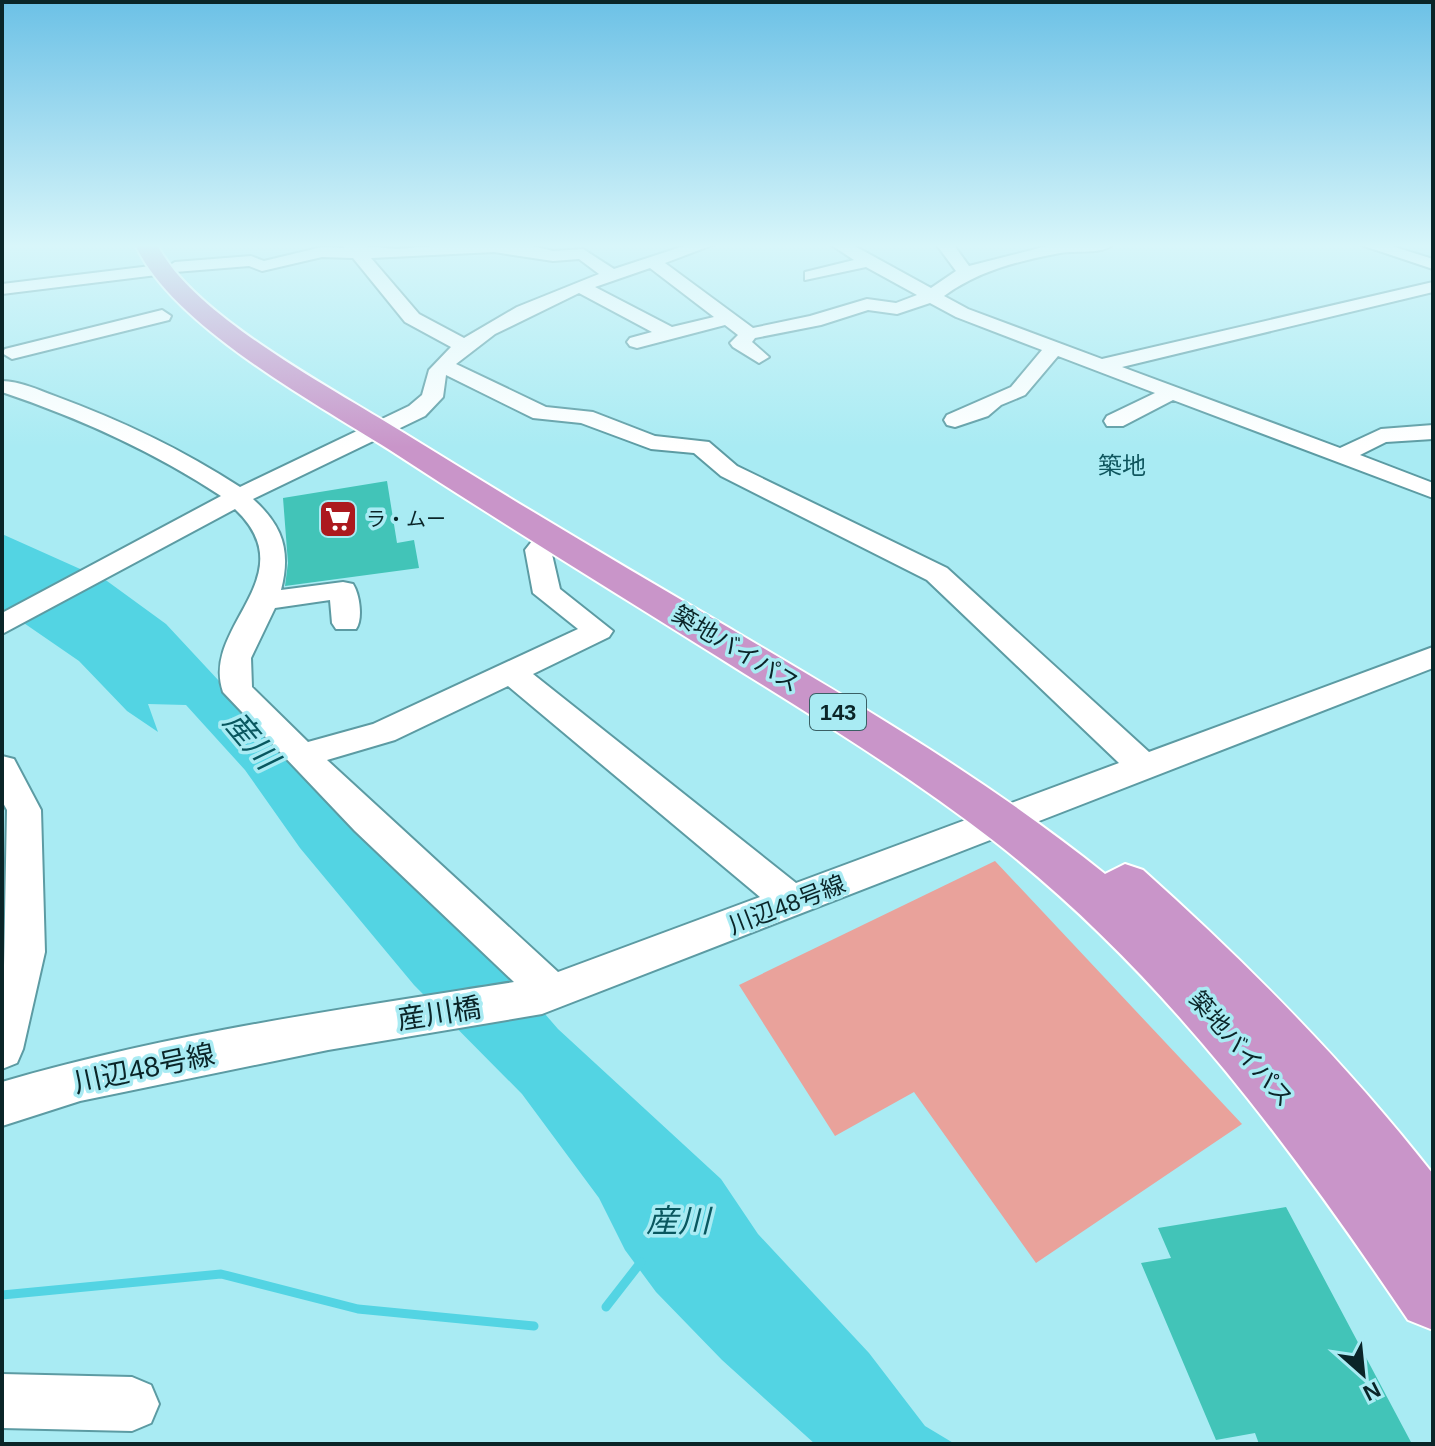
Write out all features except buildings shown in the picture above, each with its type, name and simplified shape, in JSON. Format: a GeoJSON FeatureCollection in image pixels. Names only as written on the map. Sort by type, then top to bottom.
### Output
{"type":"FeatureCollection","features":[{"type":"Feature","properties":{"kind":"highway","name":"築地バイパス"},"geometry":{"type":"LineString","coordinates":[[201,311],[393,416],[885,713],[1017,817],[1191,991],[1265,1072],[1354,1184],[1433,1295]]}},
{"type":"Feature","properties":{"kind":"highway","name":"築地バイパス"},"geometry":{"type":"LineString","coordinates":[[393,416],[549,536],[1124,884],[1197,950],[1287,1044],[1373,1147],[1433,1228]]}},
{"type":"Feature","properties":{"kind":"street"},"geometry":{"type":"LineString","coordinates":[[407,311],[412,318],[464,346]]}},
{"type":"Feature","properties":{"kind":"street"},"geometry":{"type":"LineString","coordinates":[[2,625],[393,416],[464,346],[526,311]]}},
{"type":"Feature","properties":{"kind":"street"},"geometry":{"type":"LineString","coordinates":[[627,311],[668,333]]}},
{"type":"Feature","properties":{"kind":"street"},"geometry":{"type":"LineString","coordinates":[[719,311],[749,334]]}},
{"type":"Feature","properties":{"kind":"street"},"geometry":{"type":"LineString","coordinates":[[759,357],[740,343],[749,334],[844,311]]}},
{"type":"Feature","properties":{"kind":"street"},"geometry":{"type":"LineString","coordinates":[[961,311],[1169,394],[1433,491]]}},
{"type":"Feature","properties":{"kind":"street"},"geometry":{"type":"LineString","coordinates":[[1099,366],[1330,311]]}},
{"type":"Feature","properties":{"kind":"street"},"geometry":{"type":"LineString","coordinates":[[162,316],[91,327],[7,351],[3,387],[65,404],[198,469],[236,498],[273,541],[273,562],[264,601],[235,658],[231,679],[238,692],[547,994]]}},
{"type":"Feature","properties":{"kind":"street"},"geometry":{"type":"LineString","coordinates":[[637,342],[728,319]]}},
{"type":"Feature","properties":{"kind":"street"},"geometry":{"type":"LineString","coordinates":[[955,420],[1018,391],[1054,348]]}},
{"type":"Feature","properties":{"kind":"street"},"geometry":{"type":"LineString","coordinates":[[438,374],[541,413],[585,417],[642,440],[701,447],[729,471],[937,574],[1143,766]]}},
{"type":"Feature","properties":{"kind":"street"},"geometry":{"type":"LineString","coordinates":[[1115,421],[1169,394]]}},
{"type":"Feature","properties":{"kind":"street"},"geometry":{"type":"LineString","coordinates":[[1339,457],[1381,436],[1433,432]]}},
{"type":"Feature","properties":{"kind":"street"},"geometry":{"type":"LineString","coordinates":[[302,756],[384,732],[599,631],[547,593],[538,550],[549,536]]}},
{"type":"Feature","properties":{"kind":"street"},"geometry":{"type":"LineString","coordinates":[[264,601],[343,590],[346,623]]}},
{"type":"Feature","properties":{"kind":"street","name":"川辺48号線"},"geometry":{"type":"LineString","coordinates":[[547,994],[794,903],[1143,766],[1433,657]]}},
{"type":"Feature","properties":{"kind":"street"},"geometry":{"type":"LineString","coordinates":[[511,672],[794,903]]}},
{"type":"Feature","properties":{"kind":"street"},"geometry":{"type":"LineString","coordinates":[[2,1049],[25,952],[24,810],[7,787]]}},
{"type":"Feature","properties":{"kind":"street","name":"産川橋"},"geometry":{"type":"LineString","coordinates":[[335,1030],[547,994]]}},
{"type":"Feature","properties":{"kind":"street","name":"川辺48号線"},"geometry":{"type":"LineString","coordinates":[[2,1104],[80,1080],[335,1030]]}},
{"type":"Feature","properties":{"kind":"street"},"geometry":{"type":"LineString","coordinates":[[2,1401],[132,1404]]}},
{"type":"Feature","properties":{"kind":"shaded area"},"geometry":{"type":"Polygon","coordinates":[[[995,861],[1242,1124],[1036,1263],[914,1092],[835,1136],[739,985],[995,861]]]}},
{"type":"Feature","properties":{"kind":"water","name":"産川"},"geometry":{"type":"Polygon","coordinates":[[[2,534],[107,581],[166,624],[350,822],[519,984],[558,1029],[721,1179],[758,1234],[869,1353],[925,1426],[955,1444],[815,1444],[722,1360],[656,1292],[625,1250],[599,1198],[522,1094],[414,985],[300,848],[245,770],[186,705],[148,704],[158,732],[127,711],[79,661],[2,608],[2,534]]]}},
{"type":"Feature","properties":{"kind":"waterway"},"geometry":{"type":"LineString","coordinates":[[606,1307],[641,1262]]}},
{"type":"Feature","properties":{"kind":"waterway"},"geometry":{"type":"LineString","coordinates":[[2,1295],[221,1274],[358,1309],[534,1326]]}},
{"type":"Feature","properties":{"kind":"place","name":"ラ・ムー"},"geometry":{"type":"Point","coordinates":[338,519]}},
{"type":"Feature","properties":{"kind":"district","name":"築地"},"geometry":{"type":"Point","coordinates":[1122,466]}}]}
